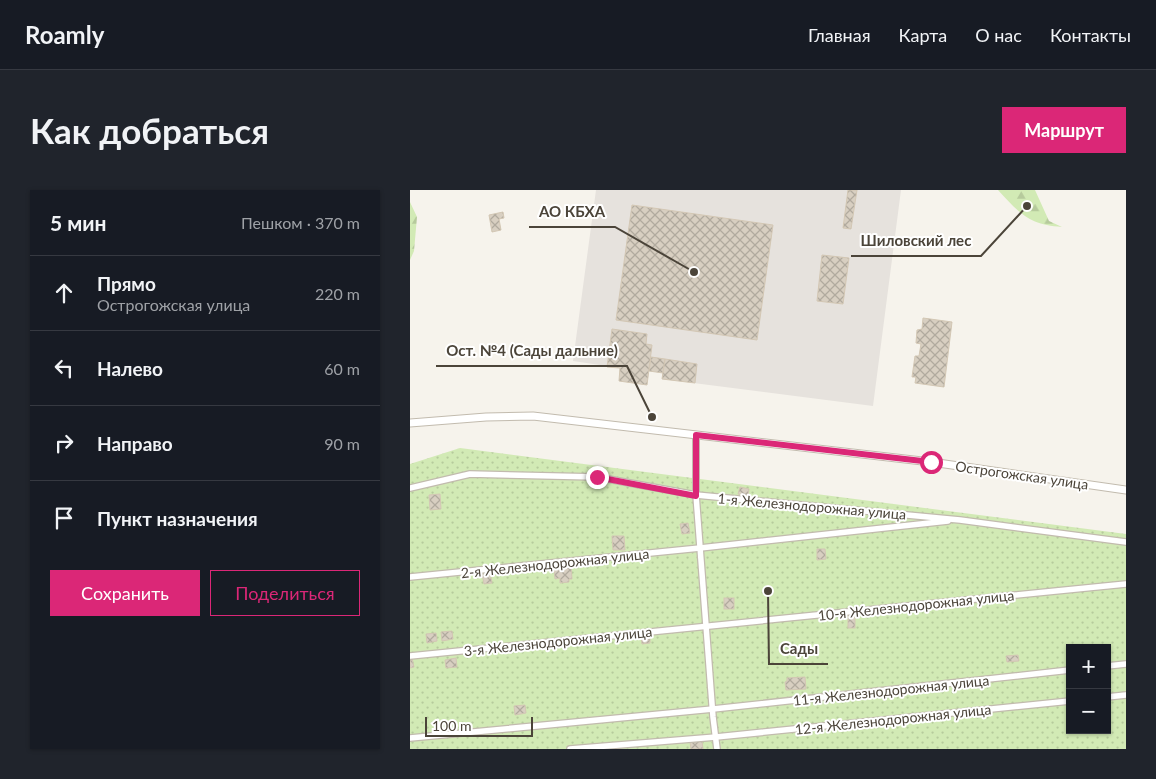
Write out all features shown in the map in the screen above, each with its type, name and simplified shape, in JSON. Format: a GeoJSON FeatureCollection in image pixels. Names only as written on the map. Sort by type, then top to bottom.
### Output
{"type":"FeatureCollection","features":[{"type":"Feature","properties":{"kind":"street","name":"Острогожская улица"},"geometry":{"type":"LineString","coordinates":[[410,423],[486,417],[533,416],[931,462],[1126,490]]}},
{"type":"Feature","properties":{"kind":"street"},"geometry":{"type":"LineString","coordinates":[[696,435],[696,496],[717,749]]}},
{"type":"Feature","properties":{"kind":"street","name":"1-я Железнодорожная улица"},"geometry":{"type":"LineString","coordinates":[[410,488],[470,474],[597,477],[696,496],[960,520],[1126,542]]}},
{"type":"Feature","properties":{"kind":"street","name":"2-я Железнодорожная улица"},"geometry":{"type":"LineString","coordinates":[[410,577],[960,520]]}},
{"type":"Feature","properties":{"kind":"street","name":"10-я Железнодорожная улица"},"geometry":{"type":"LineString","coordinates":[[706,626],[1126,584]]}},
{"type":"Feature","properties":{"kind":"street","name":"3-я Железнодорожная улица"},"geometry":{"type":"LineString","coordinates":[[410,656],[706,626]]}},
{"type":"Feature","properties":{"kind":"street"},"geometry":{"type":"LineString","coordinates":[[1111,666],[1126,664]]}},
{"type":"Feature","properties":{"kind":"street","name":"11-я Железнодорожная улица"},"geometry":{"type":"LineString","coordinates":[[410,738],[713,709],[1066,670]]}},
{"type":"Feature","properties":{"kind":"street"},"geometry":{"type":"LineString","coordinates":[[1111,697],[1126,695]]}},
{"type":"Feature","properties":{"kind":"street","name":"12-я Железнодорожная улица"},"geometry":{"type":"LineString","coordinates":[[570,749],[716,737],[1066,700]]}},
{"type":"Feature","properties":{"kind":"shaded area"},"geometry":{"type":"Polygon","coordinates":[[[596,190],[901,190],[873,406],[662,379],[662,373],[649,371],[647,385],[619,381],[620,368],[573,361],[596,190]]]}},
{"type":"Feature","properties":{"kind":"green space"},"geometry":{"type":"Polygon","coordinates":[[[998,190],[1035,190],[1049,221],[1062,227],[1041,224],[1026,216],[998,190]]]}},
{"type":"Feature","properties":{"kind":"green space"},"geometry":{"type":"Polygon","coordinates":[[[410,202],[417,217],[414,251],[410,260],[410,202]]]}},
{"type":"Feature","properties":{"kind":"green space"},"geometry":{"type":"Polygon","coordinates":[[[460,448],[1126,534],[1126,749],[410,749],[410,464],[460,448]]]}},
{"type":"Feature","properties":{"kind":"building"},"geometry":{"type":"Polygon","coordinates":[[[848,190],[857,190],[851,229],[843,228],[848,190]]]}},
{"type":"Feature","properties":{"kind":"building"},"geometry":{"type":"Polygon","coordinates":[[[632,205],[773,225],[757,340],[616,320],[632,205]]]}},
{"type":"Feature","properties":{"kind":"building"},"geometry":{"type":"Polygon","coordinates":[[[503,212],[504,218],[499,219],[501,230],[492,232],[489,215],[503,212]]]}},
{"type":"Feature","properties":{"kind":"building"},"geometry":{"type":"Polygon","coordinates":[[[822,255],[849,258],[843,304],[817,301],[822,255]]]}},
{"type":"Feature","properties":{"kind":"building"},"geometry":{"type":"Polygon","coordinates":[[[923,318],[952,322],[944,387],[915,383],[916,377],[912,377],[915,356],[919,356],[921,344],[916,343],[917,330],[922,329],[923,318]]]}},
{"type":"Feature","properties":{"kind":"building"},"geometry":{"type":"Polygon","coordinates":[[[612,329],[647,334],[646,344],[652,345],[647,385],[619,381],[620,368],[607,367],[612,329]]]}},
{"type":"Feature","properties":{"kind":"building"},"geometry":{"type":"Polygon","coordinates":[[[651,357],[665,359],[663,373],[649,371],[651,357]]]}},
{"type":"Feature","properties":{"kind":"building"},"geometry":{"type":"Polygon","coordinates":[[[665,359],[697,364],[695,383],[662,379],[665,359]]]}},
{"type":"Feature","properties":{"kind":"building"},"geometry":{"type":"Polygon","coordinates":[[[740,487],[749,489],[748,496],[738,494],[740,487]]]}},
{"type":"Feature","properties":{"kind":"building"},"geometry":{"type":"Polygon","coordinates":[[[440,494],[441,509],[430,510],[429,495],[440,494]]]}},
{"type":"Feature","properties":{"kind":"building"},"geometry":{"type":"Polygon","coordinates":[[[688,523],[690,533],[682,534],[680,524],[688,523]]]}},
{"type":"Feature","properties":{"kind":"building"},"geometry":{"type":"Polygon","coordinates":[[[612,536],[624,536],[625,550],[613,550],[612,536]]]}},
{"type":"Feature","properties":{"kind":"building"},"geometry":{"type":"Polygon","coordinates":[[[817,549],[825,549],[826,559],[817,560],[817,549]]]}},
{"type":"Feature","properties":{"kind":"building"},"geometry":{"type":"Polygon","coordinates":[[[571,566],[572,579],[569,579],[569,582],[560,583],[560,578],[555,579],[554,567],[571,566]]]}},
{"type":"Feature","properties":{"kind":"building"},"geometry":{"type":"Polygon","coordinates":[[[490,572],[492,583],[484,584],[482,574],[490,572]]]}},
{"type":"Feature","properties":{"kind":"building"},"geometry":{"type":"Polygon","coordinates":[[[724,598],[734,598],[734,609],[724,609],[724,598]]]}},
{"type":"Feature","properties":{"kind":"building"},"geometry":{"type":"Polygon","coordinates":[[[848,615],[855,615],[855,628],[848,628],[848,615]]]}},
{"type":"Feature","properties":{"kind":"building"},"geometry":{"type":"Polygon","coordinates":[[[452,631],[453,639],[442,641],[441,632],[452,631]]]}},
{"type":"Feature","properties":{"kind":"building"},"geometry":{"type":"Polygon","coordinates":[[[436,633],[437,641],[427,643],[426,634],[436,633]]]}},
{"type":"Feature","properties":{"kind":"building"},"geometry":{"type":"Polygon","coordinates":[[[641,635],[650,635],[650,643],[642,644],[641,635]]]}},
{"type":"Feature","properties":{"kind":"building"},"geometry":{"type":"Polygon","coordinates":[[[1018,655],[1019,661],[1007,662],[1006,656],[1018,655]]]}},
{"type":"Feature","properties":{"kind":"building"},"geometry":{"type":"Polygon","coordinates":[[[410,658],[412,658],[414,667],[410,668],[410,658]]]}},
{"type":"Feature","properties":{"kind":"building"},"geometry":{"type":"Polygon","coordinates":[[[456,658],[457,667],[446,668],[445,660],[456,658]]]}},
{"type":"Feature","properties":{"kind":"building"},"geometry":{"type":"Polygon","coordinates":[[[805,677],[806,689],[786,690],[785,682],[787,678],[805,677]]]}},
{"type":"Feature","properties":{"kind":"building"},"geometry":{"type":"Polygon","coordinates":[[[525,705],[526,713],[515,715],[514,706],[525,705]]]}},
{"type":"Feature","properties":{"kind":"building"},"geometry":{"type":"Polygon","coordinates":[[[702,741],[703,749],[691,749],[690,742],[702,741]]]}},
{"type":"Feature","properties":{"kind":"place","name":"Шиловский лес"},"geometry":{"type":"Point","coordinates":[1027,206]}},
{"type":"Feature","properties":{"kind":"place","name":"АО КБХА"},"geometry":{"type":"Point","coordinates":[694,272]}},
{"type":"Feature","properties":{"kind":"place","name":"Ост. №4 (Сады дальние)"},"geometry":{"type":"Point","coordinates":[652,417]}},
{"type":"Feature","properties":{"kind":"place","name":"Сады"},"geometry":{"type":"Point","coordinates":[768,591]}},
{"type":"Feature","properties":{"kind":"route"},"geometry":{"type":"LineString","coordinates":[[597,477],[696,496],[696,435],[931,462]]}}]}
